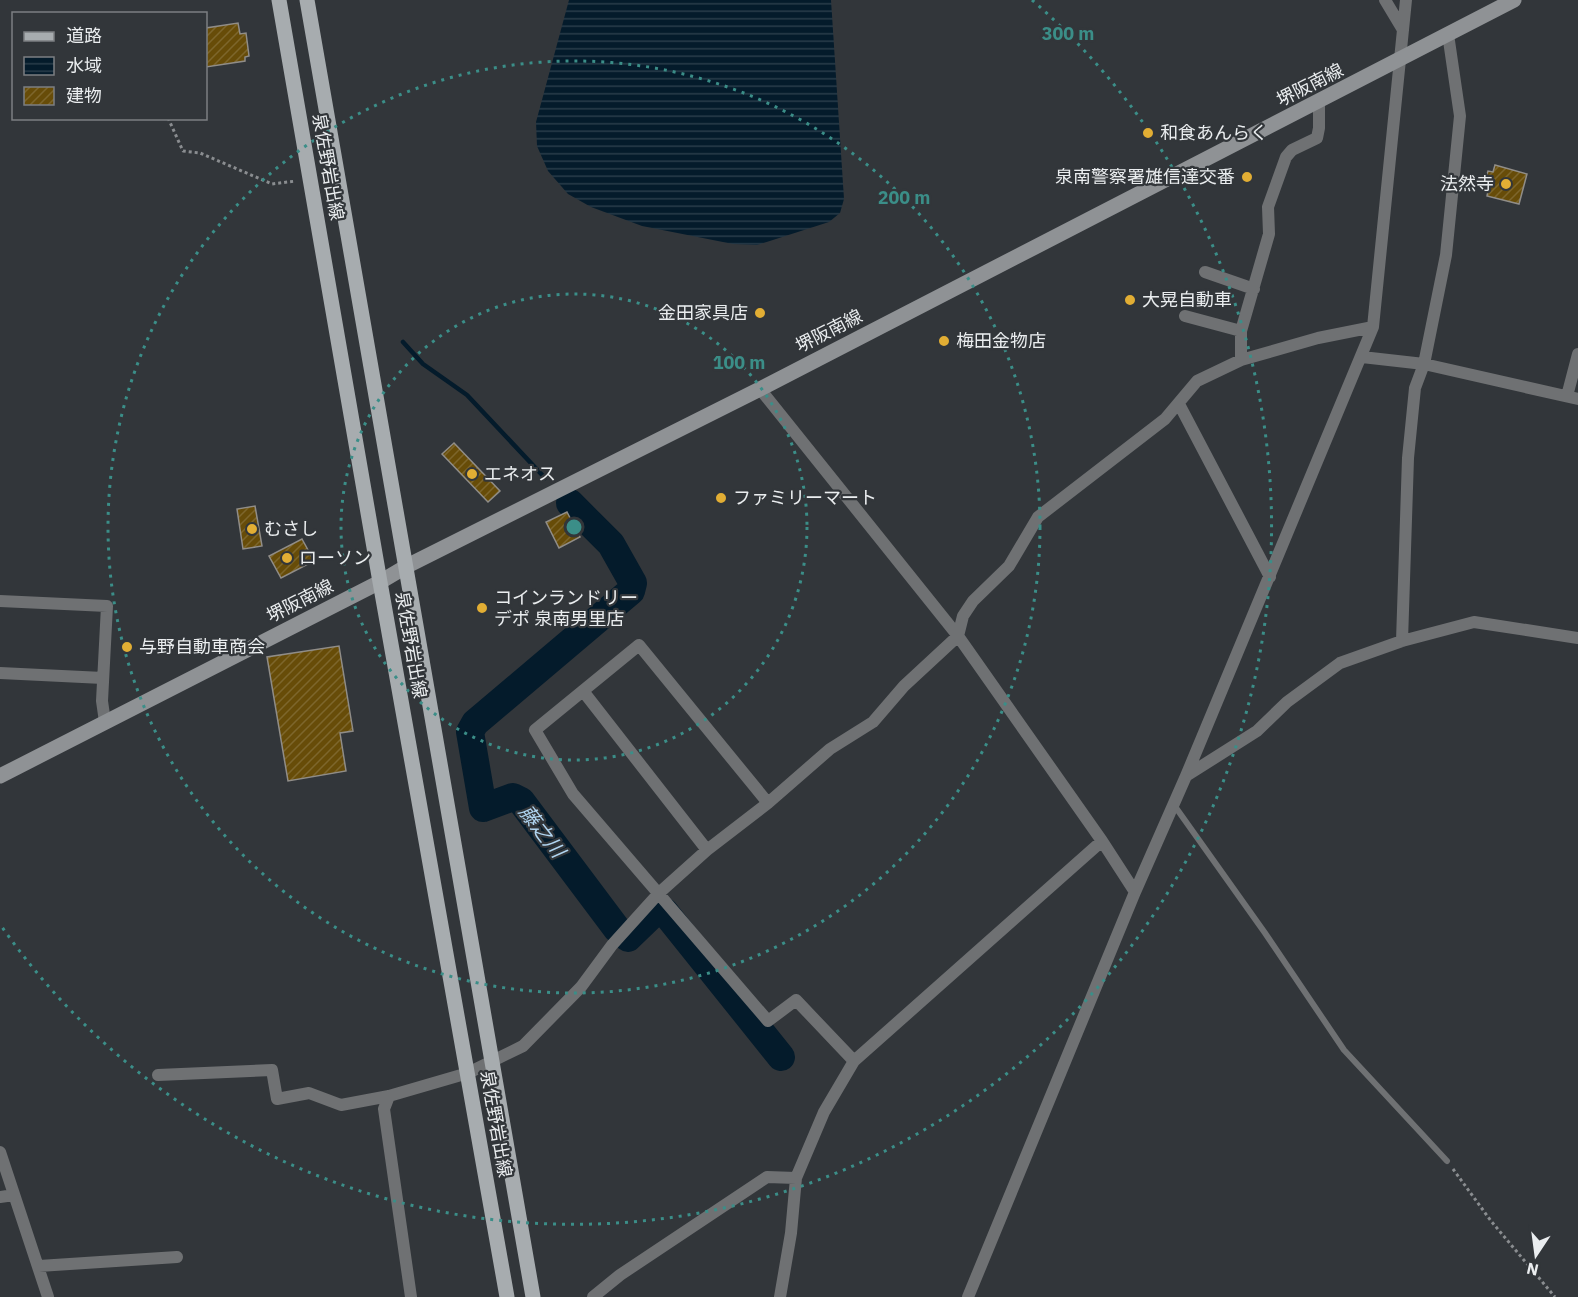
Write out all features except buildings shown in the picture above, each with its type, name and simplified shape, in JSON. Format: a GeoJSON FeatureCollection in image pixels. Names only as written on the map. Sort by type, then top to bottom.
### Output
{"type":"FeatureCollection","features":[{"type":"Feature","properties":{"kind":"main road","name":"泉佐野岩出線"},"geometry":{"type":"LineString","coordinates":[[279,0],[507,1297]]}},
{"type":"Feature","properties":{"kind":"main road","name":"泉佐野岩出線"},"geometry":{"type":"LineString","coordinates":[[307,0],[533,1297]]}},
{"type":"Feature","properties":{"kind":"main road","name":"堺阪南線"},"geometry":{"type":"LineString","coordinates":[[0,776],[380,582],[407,566],[760,389],[1514,0]]}},
{"type":"Feature","properties":{"kind":"street"},"geometry":{"type":"LineString","coordinates":[[1385,0],[1403,30]]}},
{"type":"Feature","properties":{"kind":"street"},"geometry":{"type":"LineString","coordinates":[[968,1297],[1373,327],[1406,0]]}},
{"type":"Feature","properties":{"kind":"street"},"geometry":{"type":"LineString","coordinates":[[1402,641],[1408,458],[1415,388],[1424,364],[1446,255],[1460,116],[1448,34]]}},
{"type":"Feature","properties":{"kind":"street"},"geometry":{"type":"LineString","coordinates":[[1241,360],[1242,331],[1269,234],[1268,207],[1286,157],[1292,150],[1317,138],[1319,102]]}},
{"type":"Feature","properties":{"kind":"street"},"geometry":{"type":"LineString","coordinates":[[1204,272],[1254,289]]}},
{"type":"Feature","properties":{"kind":"street"},"geometry":{"type":"LineString","coordinates":[[1185,316],[1242,331]]}},
{"type":"Feature","properties":{"kind":"street"},"geometry":{"type":"LineString","coordinates":[[159,1075],[272,1070],[277,1099],[309,1093],[341,1105],[389,1096],[468,1073],[523,1046],[581,987],[622,934],[659,893],[707,850],[768,803],[830,748],[873,722],[904,686],[958,636],[963,616],[973,601],[1009,566],[1038,517],[1165,419],[1197,381],[1241,360],[1318,338],[1373,327]]}},
{"type":"Feature","properties":{"kind":"street"},"geometry":{"type":"LineString","coordinates":[[1362,357],[1424,364],[1572,398],[1578,354]]}},
{"type":"Feature","properties":{"kind":"street"},"geometry":{"type":"LineString","coordinates":[[760,389],[958,636],[1136,892]]}},
{"type":"Feature","properties":{"kind":"street"},"geometry":{"type":"LineString","coordinates":[[1179,404],[1270,577]]}},
{"type":"Feature","properties":{"kind":"street"},"geometry":{"type":"LineString","coordinates":[[0,601],[107,606],[102,700],[105,722]]}},
{"type":"Feature","properties":{"kind":"street"},"geometry":{"type":"LineString","coordinates":[[1186,776],[1257,731],[1287,702],[1340,663],[1402,641],[1474,622],[1578,638]]}},
{"type":"Feature","properties":{"kind":"street"},"geometry":{"type":"LineString","coordinates":[[768,803],[639,645],[535,730],[573,794],[768,1021],[796,1000],[854,1061]]}},
{"type":"Feature","properties":{"kind":"street"},"geometry":{"type":"LineString","coordinates":[[0,673],[103,678]]}},
{"type":"Feature","properties":{"kind":"street"},"geometry":{"type":"LineString","coordinates":[[583,691],[707,850]]}},
{"type":"Feature","properties":{"kind":"street"},"geometry":{"type":"LineString","coordinates":[[780,1297],[791,1233],[796,1178],[824,1112],[854,1061],[1102,841]]}},
{"type":"Feature","properties":{"kind":"street"},"geometry":{"type":"LineString","coordinates":[[389,1096],[384,1108],[411,1297]]}},
{"type":"Feature","properties":{"kind":"street"},"geometry":{"type":"LineString","coordinates":[[0,1152],[48,1297]]}},
{"type":"Feature","properties":{"kind":"street"},"geometry":{"type":"LineString","coordinates":[[593,1297],[620,1275],[767,1177],[796,1178]]}},
{"type":"Feature","properties":{"kind":"street"},"geometry":{"type":"LineString","coordinates":[[0,1197],[14,1195]]}},
{"type":"Feature","properties":{"kind":"street"},"geometry":{"type":"LineString","coordinates":[[39,1266],[177,1257]]}},
{"type":"Feature","properties":{"kind":"lane"},"geometry":{"type":"LineString","coordinates":[[1174,805],[1344,1050],[1447,1161]]}},
{"type":"Feature","properties":{"kind":"path"},"geometry":{"type":"LineString","coordinates":[[169,120],[183,151],[200,153],[272,184],[310,179]]}},
{"type":"Feature","properties":{"kind":"path"},"geometry":{"type":"LineString","coordinates":[[1447,1161],[1491,1221],[1555,1297]]}},
{"type":"Feature","properties":{"kind":"water"},"geometry":{"type":"Polygon","coordinates":[[[569,0],[831,0],[844,199],[840,213],[829,222],[757,245],[733,244],[642,226],[591,207],[568,194],[548,171],[537,146],[536,122],[569,0]]]}},
{"type":"Feature","properties":{"kind":"waterway","name":"藤之川"},"geometry":{"type":"LineString","coordinates":[[403,342],[423,364],[467,395],[545,478]]}},
{"type":"Feature","properties":{"kind":"waterway","name":"藤之川"},"geometry":{"type":"LineString","coordinates":[[570,503],[611,544],[633,583],[631,591],[475,723],[470,732],[483,808],[513,797],[521,801],[617,929],[628,938],[657,910],[664,911],[781,1057]]}},
{"type":"Feature","properties":{"kind":"place","name":"和食あんらく"},"geometry":{"type":"Point","coordinates":[1148,133]}},
{"type":"Feature","properties":{"kind":"place","name":"泉南警察署雄信達交番"},"geometry":{"type":"Point","coordinates":[1247,177]}},
{"type":"Feature","properties":{"kind":"place","name":"法然寺"},"geometry":{"type":"Point","coordinates":[1506,184]}},
{"type":"Feature","properties":{"kind":"place","name":"大晃自動車"},"geometry":{"type":"Point","coordinates":[1130,300]}},
{"type":"Feature","properties":{"kind":"place","name":"金田家具店"},"geometry":{"type":"Point","coordinates":[760,313]}},
{"type":"Feature","properties":{"kind":"place","name":"梅田金物店"},"geometry":{"type":"Point","coordinates":[944,341]}},
{"type":"Feature","properties":{"kind":"place","name":"エネオス"},"geometry":{"type":"Point","coordinates":[472,474]}},
{"type":"Feature","properties":{"kind":"place","name":"ファミリーマート"},"geometry":{"type":"Point","coordinates":[721,498]}},
{"type":"Feature","properties":{"kind":"place","name":"むさし"},"geometry":{"type":"Point","coordinates":[252,529]}},
{"type":"Feature","properties":{"kind":"place","name":"ローソン"},"geometry":{"type":"Point","coordinates":[287,558]}},
{"type":"Feature","properties":{"kind":"place","name":"コインランドリー デポ 泉南男里店"},"geometry":{"type":"Point","coordinates":[482,608]}},
{"type":"Feature","properties":{"kind":"place","name":"与野自動車商会"},"geometry":{"type":"Point","coordinates":[127,647]}}]}
